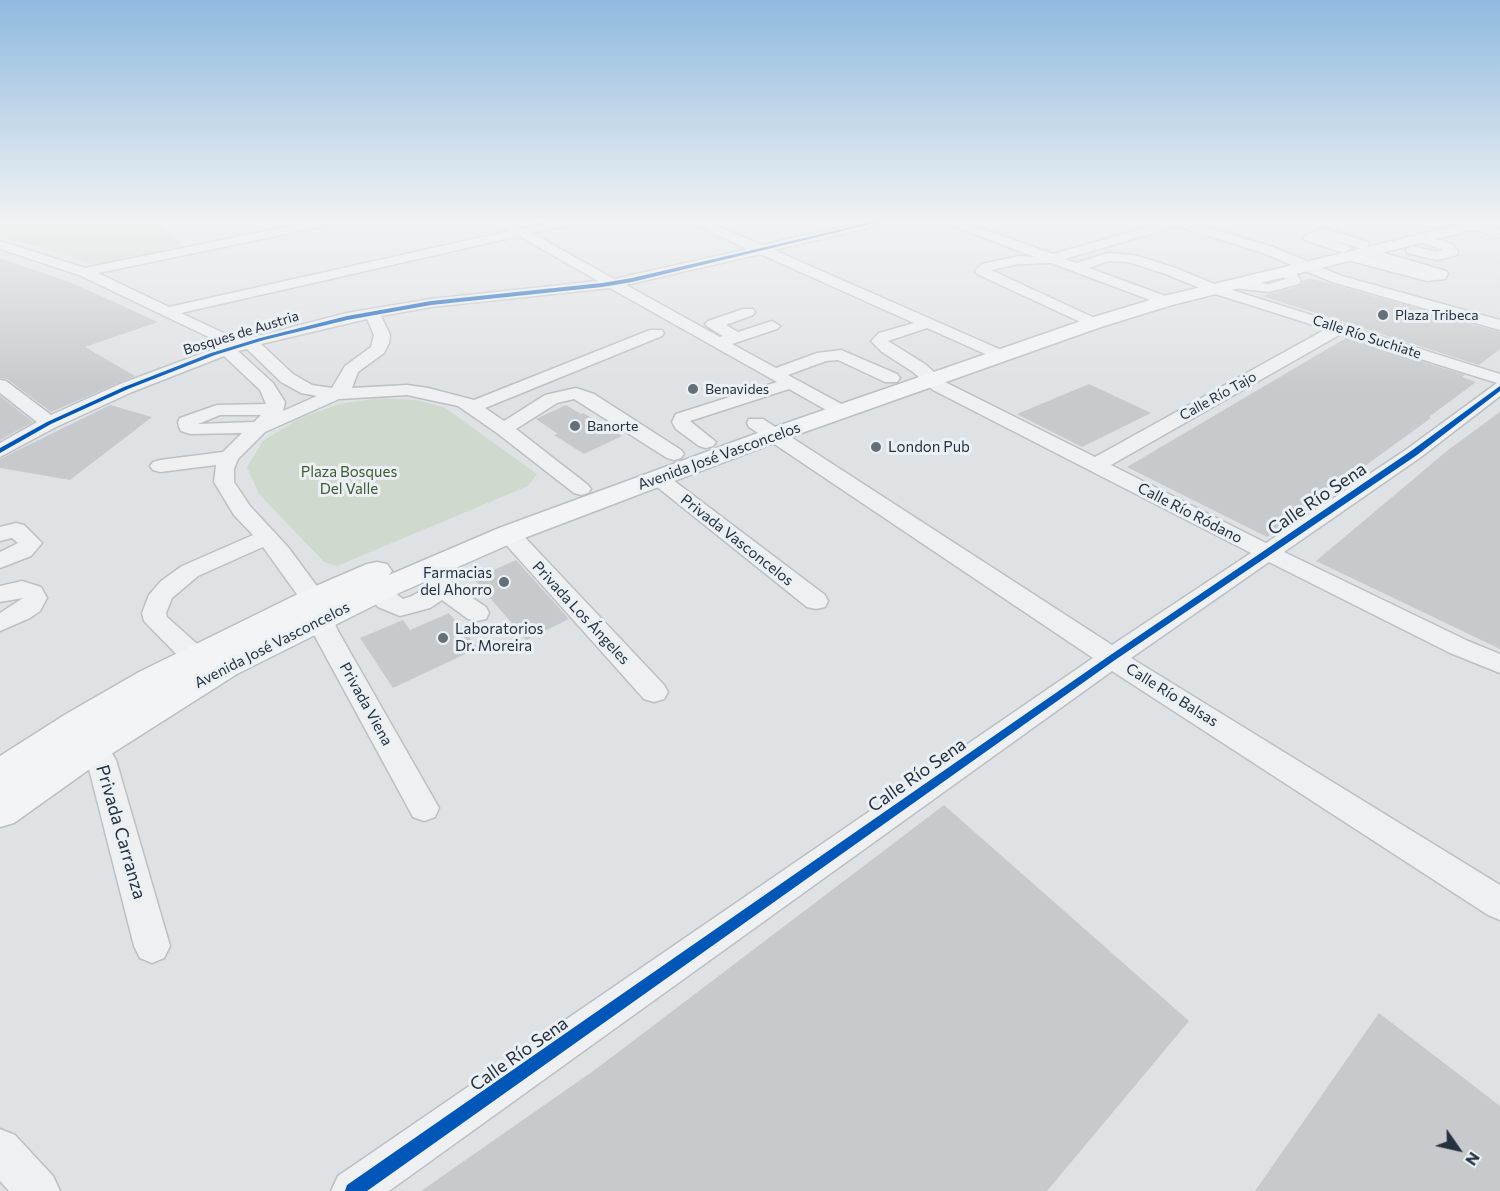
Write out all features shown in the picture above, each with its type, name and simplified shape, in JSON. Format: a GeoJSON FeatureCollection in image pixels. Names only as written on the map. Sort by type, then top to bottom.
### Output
{"type":"FeatureCollection","features":[{"type":"Feature","properties":{"kind":"main road","name":"Avenida José Vasconcelos"},"geometry":{"type":"LineString","coordinates":[[0,811],[87,735],[196,658],[317,610],[378,592],[439,578],[509,534],[657,478],[765,429],[992,351],[1158,298],[1206,286],[1261,278]]}},
{"type":"Feature","properties":{"kind":"main road","name":"Avenida José Vasconcelos"},"geometry":{"type":"LineString","coordinates":[[1206,286],[1234,284],[1268,278]]}},
{"type":"Feature","properties":{"kind":"main road","name":"Avenida José Vasconcelos"},"geometry":{"type":"LineString","coordinates":[[832,406],[891,378],[925,374]]}},
{"type":"Feature","properties":{"kind":"main road","name":"Avenida José Vasconcelos"},"geometry":{"type":"LineString","coordinates":[[0,775],[172,697],[317,610],[466,532],[706,442],[765,429]]}},
{"type":"Feature","properties":{"kind":"main road"},"geometry":{"type":"LineString","coordinates":[[509,534],[568,500],[581,489]]}},
{"type":"Feature","properties":{"kind":"street"},"geometry":{"type":"LineString","coordinates":[[96,278],[169,311],[227,345],[274,395],[275,409],[261,427],[230,457],[160,466]]}},
{"type":"Feature","properties":{"kind":"street"},"geometry":{"type":"LineString","coordinates":[[169,311],[315,278]]}},
{"type":"Feature","properties":{"kind":"street"},"geometry":{"type":"LineString","coordinates":[[602,278],[832,406]]}},
{"type":"Feature","properties":{"kind":"street","name":"Bosques de Austria"},"geometry":{"type":"LineString","coordinates":[[0,451],[48,423],[227,345],[249,342],[372,313],[474,297],[614,284],[641,278]]}},
{"type":"Feature","properties":{"kind":"street"},"geometry":{"type":"LineString","coordinates":[[827,278],[992,351]]}},
{"type":"Feature","properties":{"kind":"street"},"geometry":{"type":"LineString","coordinates":[[996,278],[1086,320]]}},
{"type":"Feature","properties":{"kind":"street"},"geometry":{"type":"LineString","coordinates":[[1103,278],[1158,298]]}},
{"type":"Feature","properties":{"kind":"street","name":"Calle Río Suchiate"},"geometry":{"type":"LineString","coordinates":[[1186,278],[1500,379]]}},
{"type":"Feature","properties":{"kind":"street"},"geometry":{"type":"LineString","coordinates":[[1329,278],[1500,325]]}},
{"type":"Feature","properties":{"kind":"street"},"geometry":{"type":"LineString","coordinates":[[1358,278],[1387,286],[1393,290],[1394,295]]}},
{"type":"Feature","properties":{"kind":"street"},"geometry":{"type":"LineString","coordinates":[[893,307],[911,300]]}},
{"type":"Feature","properties":{"kind":"street"},"geometry":{"type":"LineString","coordinates":[[736,338],[713,324],[748,312]]}},
{"type":"Feature","properties":{"kind":"street"},"geometry":{"type":"LineString","coordinates":[[275,409],[217,410],[187,422],[188,427],[197,430],[261,427],[336,394],[344,387],[351,370],[373,354],[381,343],[382,335],[372,313]]}},
{"type":"Feature","properties":{"kind":"street","name":"Calle Río Ródano"},"geometry":{"type":"LineString","coordinates":[[929,323],[885,336],[879,341],[939,386],[1459,647],[1500,664]]}},
{"type":"Feature","properties":{"kind":"street"},"geometry":{"type":"LineString","coordinates":[[719,342],[772,326]]}},
{"type":"Feature","properties":{"kind":"street","name":"Calle Río Tajo"},"geometry":{"type":"LineString","coordinates":[[1096,465],[1340,328]]}},
{"type":"Feature","properties":{"kind":"street"},"geometry":{"type":"LineString","coordinates":[[474,408],[497,396],[656,333]]}},
{"type":"Feature","properties":{"kind":"street"},"geometry":{"type":"LineString","coordinates":[[249,342],[295,384],[315,392],[336,394],[407,390],[452,398],[474,408],[504,429],[581,489]]}},
{"type":"Feature","properties":{"kind":"street"},"geometry":{"type":"LineString","coordinates":[[706,442],[683,425],[682,418],[783,378],[823,356],[841,356],[891,378]]}},
{"type":"Feature","properties":{"kind":"street"},"geometry":{"type":"LineString","coordinates":[[0,385],[48,423]]}},
{"type":"Feature","properties":{"kind":"street","name":"Calle Río Sena"},"geometry":{"type":"LineString","coordinates":[[354,1191],[1112,658],[1414,453],[1500,388]]}},
{"type":"Feature","properties":{"kind":"street"},"geometry":{"type":"LineString","coordinates":[[504,429],[551,399],[576,393],[588,398],[674,454]]}},
{"type":"Feature","properties":{"kind":"street","name":"Calle Río Balsas"},"geometry":{"type":"LineString","coordinates":[[765,429],[1112,658],[1500,904]]}},
{"type":"Feature","properties":{"kind":"street","name":"Privada Viena"},"geometry":{"type":"LineString","coordinates":[[230,457],[224,469],[224,482],[242,510],[267,537],[317,610],[424,808]]}},
{"type":"Feature","properties":{"kind":"street","name":"Privada Vasconcelos"},"geometry":{"type":"LineString","coordinates":[[657,478],[816,601]]}},
{"type":"Feature","properties":{"kind":"street"},"geometry":{"type":"LineString","coordinates":[[0,534],[16,530],[31,543],[22,551],[0,561]]}},
{"type":"Feature","properties":{"kind":"street","name":"Privada Los Ángeles"},"geometry":{"type":"LineString","coordinates":[[509,534],[654,692]]}},
{"type":"Feature","properties":{"kind":"street"},"geometry":{"type":"LineString","coordinates":[[196,658],[156,621],[154,613],[161,595],[169,586],[190,571],[267,537]]}},
{"type":"Feature","properties":{"kind":"street"},"geometry":{"type":"LineString","coordinates":[[439,578],[477,613]]}},
{"type":"Feature","properties":{"kind":"street"},"geometry":{"type":"LineString","coordinates":[[0,594],[22,589],[33,593],[35,598],[31,605],[0,623]]}},
{"type":"Feature","properties":{"kind":"street","name":"Privada Carranza"},"geometry":{"type":"LineString","coordinates":[[87,735],[101,760],[152,946]]}},
{"type":"Feature","properties":{"kind":"street"},"geometry":{"type":"LineString","coordinates":[[0,1150],[38,1191]]}},
{"type":"Feature","properties":{"kind":"green space","name":"Plaza Bosques Del Valle"},"geometry":{"type":"Polygon","coordinates":[[[380,398],[416,400],[444,407],[537,474],[528,486],[337,566],[324,562],[259,494],[247,467],[263,441],[298,419],[339,404],[380,398]]]}},
{"type":"Feature","properties":{"kind":"building"},"geometry":{"type":"Polygon","coordinates":[[[0,278],[56,278],[158,322],[85,347],[135,376],[51,412],[7,379],[0,378],[0,278]]]}},
{"type":"Feature","properties":{"kind":"building","name":"Plaza Tribeca"},"geometry":{"type":"Polygon","coordinates":[[[1310,278],[1500,332],[1500,349],[1479,365],[1262,296],[1300,286],[1303,281],[1310,278]]]}},
{"type":"Feature","properties":{"kind":"building"},"geometry":{"type":"Polygon","coordinates":[[[1346,338],[1465,375],[1462,377],[1476,382],[1429,417],[1431,418],[1267,537],[1127,467],[1346,338]]]}},
{"type":"Feature","properties":{"kind":"building"},"geometry":{"type":"Polygon","coordinates":[[[1089,384],[1151,413],[1082,447],[1017,414],[1089,384]]]}},
{"type":"Feature","properties":{"kind":"building"},"geometry":{"type":"Polygon","coordinates":[[[0,396],[33,422],[0,440],[0,396]]]}},
{"type":"Feature","properties":{"kind":"building"},"geometry":{"type":"Polygon","coordinates":[[[110,405],[152,417],[70,480],[0,468],[0,459],[110,405]]]}},
{"type":"Feature","properties":{"kind":"building","name":"Banorte"},"geometry":{"type":"Polygon","coordinates":[[[566,405],[622,436],[584,454],[554,435],[558,434],[536,419],[566,405]]]}},
{"type":"Feature","properties":{"kind":"building"},"geometry":{"type":"Polygon","coordinates":[[[1500,412],[1500,649],[1316,561],[1448,450],[1500,412]]]}},
{"type":"Feature","properties":{"kind":"building"},"geometry":{"type":"Polygon","coordinates":[[[516,560],[569,619],[526,640],[474,579],[516,560]]]}},
{"type":"Feature","properties":{"kind":"building"},"geometry":{"type":"Polygon","coordinates":[[[449,613],[478,648],[393,688],[360,638],[403,620],[410,630],[449,613]]]}},
{"type":"Feature","properties":{"kind":"building"},"geometry":{"type":"Polygon","coordinates":[[[944,805],[1189,1021],[1047,1191],[421,1191],[596,1069],[944,805]]]}},
{"type":"Feature","properties":{"kind":"building"},"geometry":{"type":"Polygon","coordinates":[[[1379,1013],[1500,1106],[1500,1191],[1255,1191],[1379,1013]]]}},
{"type":"Feature","properties":{"kind":"cycle path"},"geometry":{"type":"LineString","coordinates":[[0,451],[49,423],[126,388],[213,354],[262,339],[347,318],[431,303],[602,285],[642,278]]}},
{"type":"Feature","properties":{"kind":"cycle path"},"geometry":{"type":"LineString","coordinates":[[353,1191],[1112,658],[1414,453],[1500,388]]}},
{"type":"Feature","properties":{"kind":"place","name":"Plaza Tribeca"},"geometry":{"type":"Point","coordinates":[1383,315]}},
{"type":"Feature","properties":{"kind":"place","name":"Benavides"},"geometry":{"type":"Point","coordinates":[693,389]}},
{"type":"Feature","properties":{"kind":"place","name":"Banorte"},"geometry":{"type":"Point","coordinates":[575,426]}},
{"type":"Feature","properties":{"kind":"place","name":"London Pub"},"geometry":{"type":"Point","coordinates":[876,447]}},
{"type":"Feature","properties":{"kind":"place","name":"Farmacias del Ahorro"},"geometry":{"type":"Point","coordinates":[504,582]}},
{"type":"Feature","properties":{"kind":"place","name":"Laboratorios Dr. Moreira"},"geometry":{"type":"Point","coordinates":[443,638]}}]}
